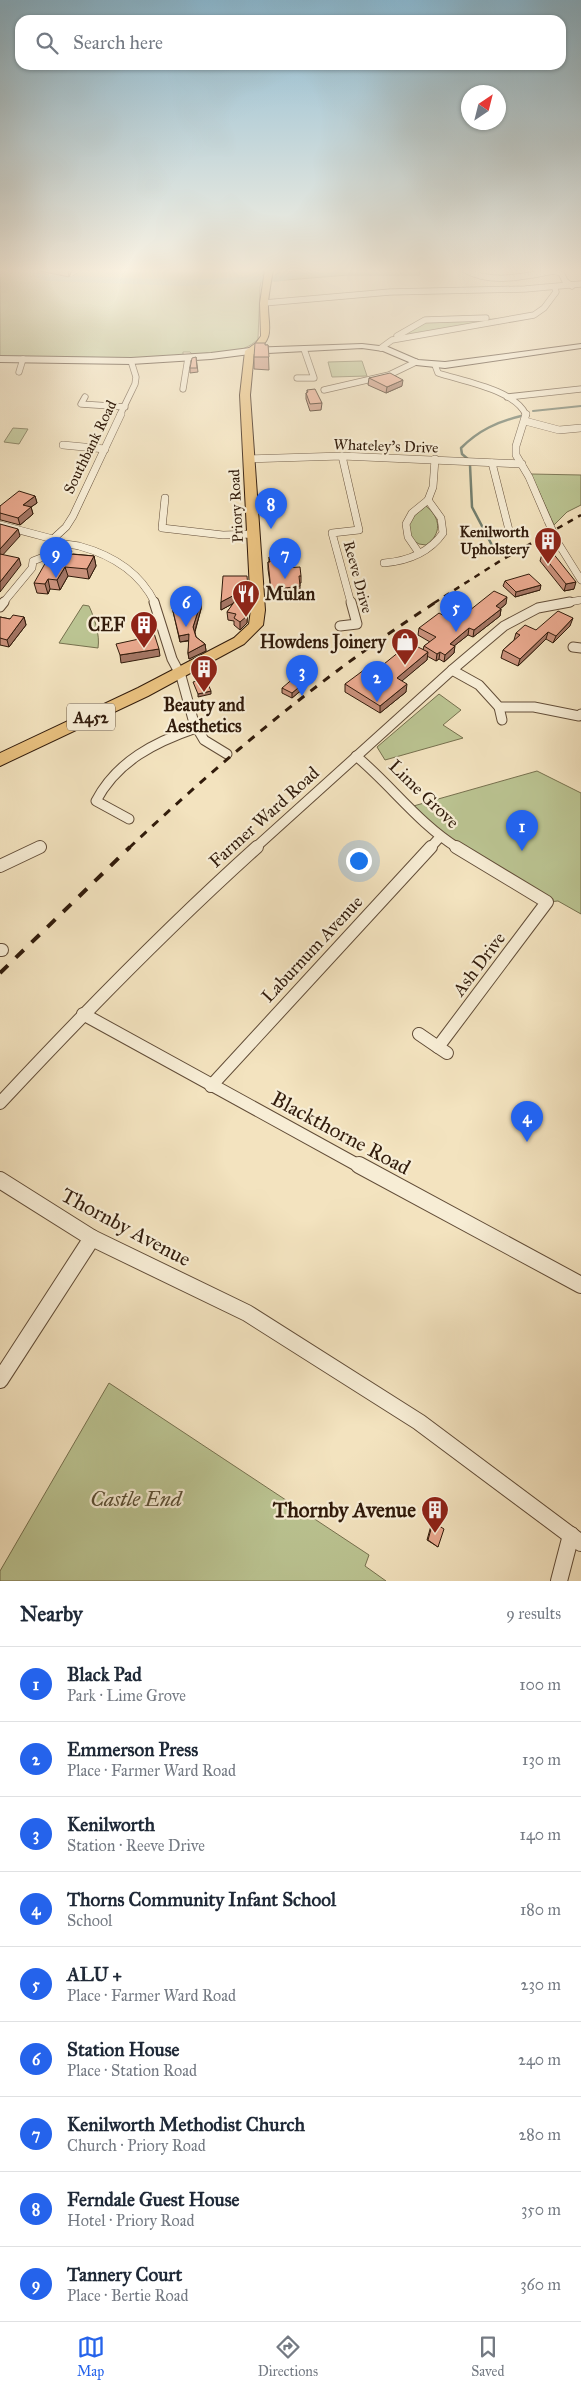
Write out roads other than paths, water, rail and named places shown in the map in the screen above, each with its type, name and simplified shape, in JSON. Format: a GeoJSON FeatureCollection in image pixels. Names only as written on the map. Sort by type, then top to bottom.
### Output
{"type":"FeatureCollection","features":[{"type":"Feature","properties":{"kind":"main road"},"geometry":{"type":"LineString","coordinates":[[250,351],[261,344]]}},
{"type":"Feature","properties":{"kind":"main road","name":"Priory Road"},"geometry":{"type":"LineString","coordinates":[[180,673],[250,633],[257,621],[254,534],[245,391],[250,351]]}},
{"type":"Feature","properties":{"kind":"main road","name":"A452"},"geometry":{"type":"LineString","coordinates":[[0,760],[180,673]]}},
{"type":"Feature","properties":{"kind":"street"},"geometry":{"type":"LineString","coordinates":[[381,348],[387,344]]}},
{"type":"Feature","properties":{"kind":"street"},"geometry":{"type":"LineString","coordinates":[[0,359],[132,361],[188,358],[250,351],[346,346],[381,348],[416,362],[435,365],[581,346]]}},
{"type":"Feature","properties":{"kind":"street"},"geometry":{"type":"LineString","coordinates":[[297,378],[314,378],[304,349]]}},
{"type":"Feature","properties":{"kind":"street"},"geometry":{"type":"LineString","coordinates":[[183,389],[188,358]]}},
{"type":"Feature","properties":{"kind":"street"},"geometry":{"type":"LineString","coordinates":[[18,372],[23,360]]}},
{"type":"Feature","properties":{"kind":"street","name":"Southbank Road"},"geometry":{"type":"LineString","coordinates":[[0,607],[32,568],[33,561],[46,556],[66,527],[135,384],[136,377],[132,361]]}},
{"type":"Feature","properties":{"kind":"street"},"geometry":{"type":"LineString","coordinates":[[324,390],[389,376],[416,362]]}},
{"type":"Feature","properties":{"kind":"street"},"geometry":{"type":"LineString","coordinates":[[435,365],[438,373],[507,397],[523,408],[526,414],[525,421],[516,446],[516,455],[522,464],[558,543],[581,580]]}},
{"type":"Feature","properties":{"kind":"street"},"geometry":{"type":"LineString","coordinates":[[507,397],[581,389]]}},
{"type":"Feature","properties":{"kind":"street"},"geometry":{"type":"LineString","coordinates":[[85,397],[81,404],[125,407]]}},
{"type":"Feature","properties":{"kind":"street"},"geometry":{"type":"LineString","coordinates":[[525,421],[559,430],[581,428]]}},
{"type":"Feature","properties":{"kind":"street"},"geometry":{"type":"LineString","coordinates":[[63,445],[105,448]]}},
{"type":"Feature","properties":{"kind":"street","name":"Whateley's Drive"},"geometry":{"type":"LineString","coordinates":[[249,459],[342,456],[522,464]]}},
{"type":"Feature","properties":{"kind":"street","name":"Reeve Drive"},"geometry":{"type":"LineString","coordinates":[[340,626],[357,624],[332,533],[359,530],[342,456]]}},
{"type":"Feature","properties":{"kind":"street"},"geometry":{"type":"LineString","coordinates":[[419,553],[404,529],[411,514],[428,500],[433,487],[435,459]]}},
{"type":"Feature","properties":{"kind":"street"},"geometry":{"type":"LineString","coordinates":[[492,463],[509,530]]}},
{"type":"Feature","properties":{"kind":"street"},"geometry":{"type":"LineString","coordinates":[[166,498],[162,528],[198,534],[254,534]]}},
{"type":"Feature","properties":{"kind":"street"},"geometry":{"type":"LineString","coordinates":[[384,563],[402,560],[433,547],[443,533],[441,518],[428,500]]}},
{"type":"Feature","properties":{"kind":"street"},"geometry":{"type":"LineString","coordinates":[[0,525],[93,550],[114,558],[135,573],[149,592],[163,623],[173,663],[180,673],[196,728],[203,739],[227,754]]}},
{"type":"Feature","properties":{"kind":"street"},"geometry":{"type":"LineString","coordinates":[[572,568],[581,567]]}},
{"type":"Feature","properties":{"kind":"street","name":"Farmer Ward Road"},"geometry":{"type":"LineString","coordinates":[[0,1103],[83,1014],[211,888],[452,670],[504,626],[520,617],[544,607],[581,600]]}},
{"type":"Feature","properties":{"kind":"street"},"geometry":{"type":"LineString","coordinates":[[452,670],[479,685],[499,707],[502,720]]}},
{"type":"Feature","properties":{"kind":"street"},"geometry":{"type":"LineString","coordinates":[[499,707],[534,707],[579,717]]}},
{"type":"Feature","properties":{"kind":"street"},"geometry":{"type":"LineString","coordinates":[[129,820],[96,801],[102,787],[121,766],[174,735],[196,728]]}},
{"type":"Feature","properties":{"kind":"street","name":"Lime Grove"},"geometry":{"type":"LineString","coordinates":[[356,756],[372,768],[440,837],[547,902]]}},
{"type":"Feature","properties":{"kind":"street","name":"Laburnum Avenue"},"geometry":{"type":"LineString","coordinates":[[211,1086],[440,837]]}},
{"type":"Feature","properties":{"kind":"street"},"geometry":{"type":"LineString","coordinates":[[0,866],[40,847]]}},
{"type":"Feature","properties":{"kind":"street","name":"Ash Drive"},"geometry":{"type":"LineString","coordinates":[[419,1034],[442,1050],[547,902]]}},
{"type":"Feature","properties":{"kind":"street","name":"Blackthorne Road"},"geometry":{"type":"LineString","coordinates":[[83,1014],[211,1086],[581,1284]]}},
{"type":"Feature","properties":{"kind":"street","name":"Thornby Avenue"},"geometry":{"type":"LineString","coordinates":[[0,1180],[92,1238],[247,1314],[419,1422],[576,1539]]}},
{"type":"Feature","properties":{"kind":"street"},"geometry":{"type":"LineString","coordinates":[[0,1380],[92,1238]]}},
{"type":"Feature","properties":{"kind":"street"},"geometry":{"type":"LineString","coordinates":[[559,1581],[576,1539]]}},
{"type":"Feature","properties":{"kind":"waterway"},"geometry":{"type":"LineString","coordinates":[[533,411],[581,406]]}},
{"type":"Feature","properties":{"kind":"waterway"},"geometry":{"type":"LineString","coordinates":[[469,460],[462,454],[461,448],[475,436],[504,421],[521,416]]}},
{"type":"Feature","properties":{"kind":"waterway"},"geometry":{"type":"LineString","coordinates":[[470,465],[472,507],[495,551]]}},
{"type":"Feature","properties":{"kind":"railway"},"geometry":{"type":"LineString","coordinates":[[434,603],[500,561],[581,515]]}},
{"type":"Feature","properties":{"kind":"railway"},"geometry":{"type":"LineString","coordinates":[[129,848],[202,781],[277,718],[355,657],[436,602]]}},
{"type":"Feature","properties":{"kind":"railway"},"geometry":{"type":"LineString","coordinates":[[0,973],[130,847]]}},
{"type":"Feature","properties":{"kind":"place","name":"Ferndale Guest House"},"geometry":{"type":"Point","coordinates":[271,529]}},
{"type":"Feature","properties":{"kind":"place","name":"Kenilworth Upholstery"},"geometry":{"type":"Point","coordinates":[548,565]}},
{"type":"Feature","properties":{"kind":"place","name":"Tannery Court"},"geometry":{"type":"Point","coordinates":[56,578]}},
{"type":"Feature","properties":{"kind":"place","name":"Kenilworth Methodist Church"},"geometry":{"type":"Point","coordinates":[285,579]}},
{"type":"Feature","properties":{"kind":"place","name":"Mulan"},"geometry":{"type":"Point","coordinates":[246,618]}},
{"type":"Feature","properties":{"kind":"place","name":"Station House"},"geometry":{"type":"Point","coordinates":[186,627]}},
{"type":"Feature","properties":{"kind":"place","name":"ALU +"},"geometry":{"type":"Point","coordinates":[456,632]}},
{"type":"Feature","properties":{"kind":"place","name":"CEF"},"geometry":{"type":"Point","coordinates":[144,649]}},
{"type":"Feature","properties":{"kind":"place","name":"Howdens Joinery"},"geometry":{"type":"Point","coordinates":[405,666]}},
{"type":"Feature","properties":{"kind":"place","name":"Beauty and Aesthetics"},"geometry":{"type":"Point","coordinates":[204,693]}},
{"type":"Feature","properties":{"kind":"place","name":"Kenilworth"},"geometry":{"type":"Point","coordinates":[302,696]}},
{"type":"Feature","properties":{"kind":"place","name":"Emmerson Press"},"geometry":{"type":"Point","coordinates":[377,702]}},
{"type":"Feature","properties":{"kind":"place","name":"Black Pad"},"geometry":{"type":"Point","coordinates":[522,851]}},
{"type":"Feature","properties":{"kind":"place","name":"Thorns Community Infant School"},"geometry":{"type":"Point","coordinates":[527,1142]}},
{"type":"Feature","properties":{"kind":"place","name":"Thornby Avenue"},"geometry":{"type":"Point","coordinates":[435,1534]}},
{"type":"Feature","properties":{"kind":"park label","name":"Castle End"},"geometry":{"type":"Point","coordinates":[136,1499]}}]}
